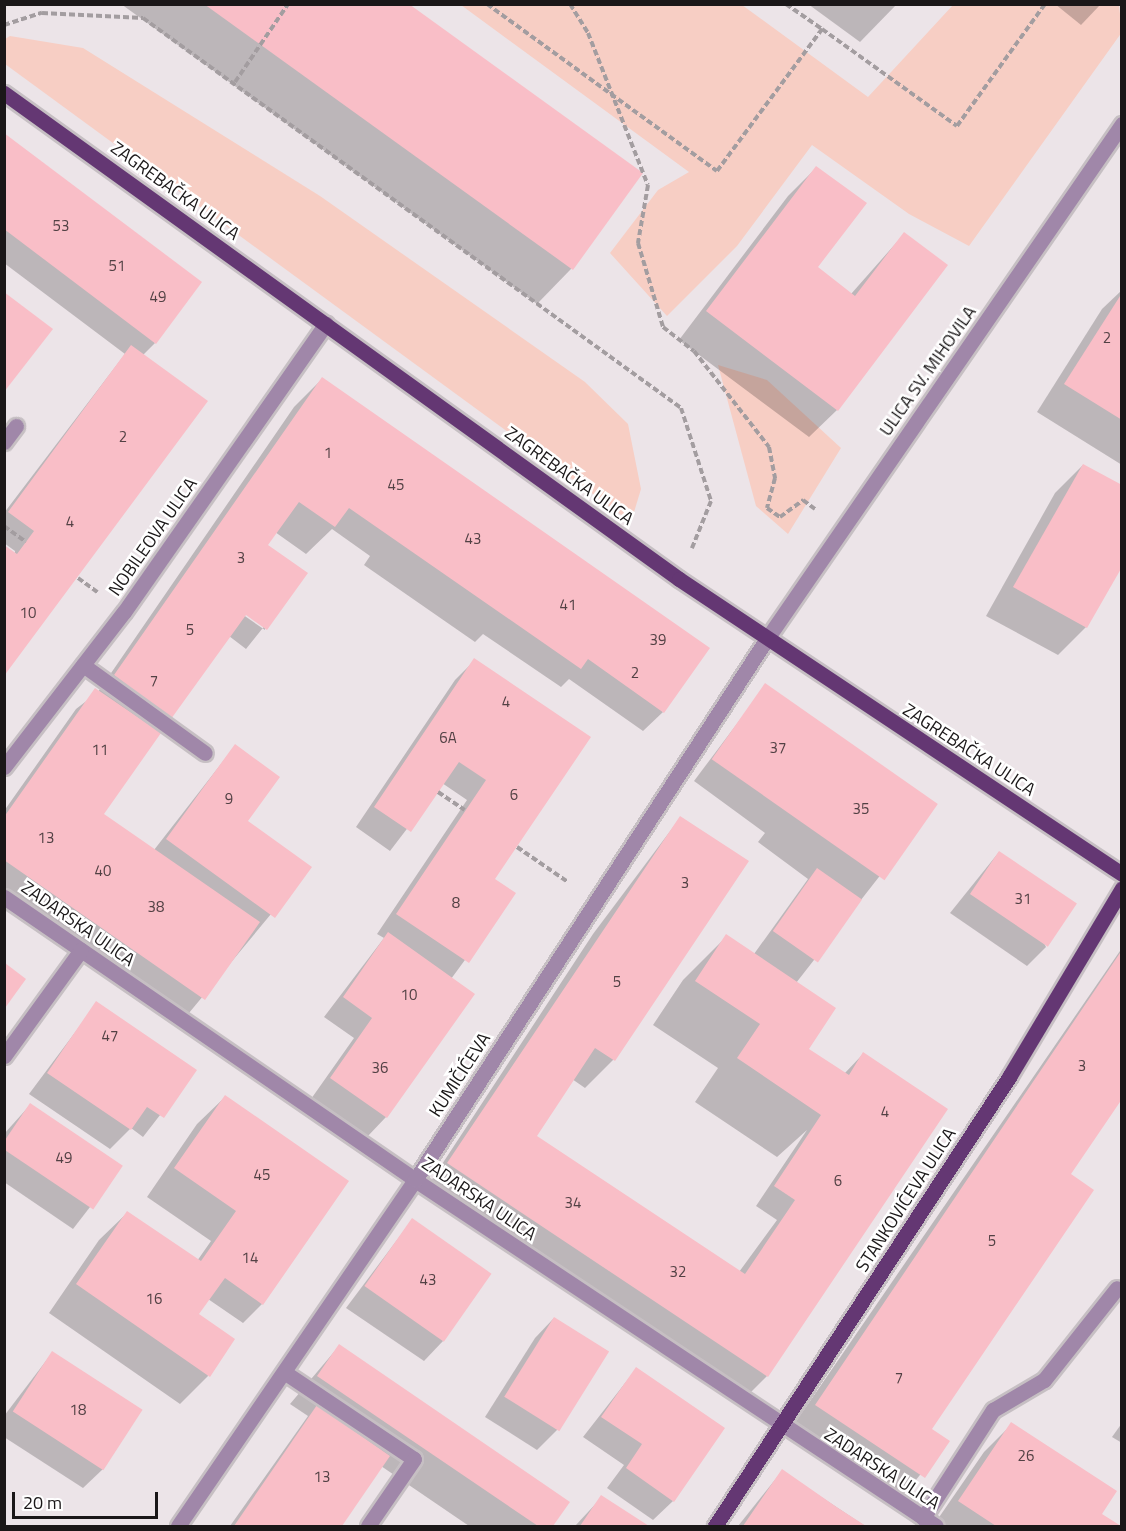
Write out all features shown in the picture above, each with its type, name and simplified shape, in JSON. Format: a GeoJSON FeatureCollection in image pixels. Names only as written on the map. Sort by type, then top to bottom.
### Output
{"type":"FeatureCollection","features":[{"type":"Feature","properties":{"kind":"main road","name":"ZAGREBAČKA ULICA"},"geometry":{"type":"LineString","coordinates":[[4,93],[766,640],[1122,874]]}},
{"type":"Feature","properties":{"kind":"main road","name":"STANKOVIĆEVA ULICA"},"geometry":{"type":"LineString","coordinates":[[715,1527],[782,1428],[1009,1077],[1122,888]]}},
{"type":"Feature","properties":{"kind":"street","name":"ULICA SV. MIHOVILA"},"geometry":{"type":"LineString","coordinates":[[766,640],[1122,124]]}},
{"type":"Feature","properties":{"kind":"street","name":"NOBILEOVA ULICA"},"geometry":{"type":"LineString","coordinates":[[4,767],[84,665],[326,324]]}},
{"type":"Feature","properties":{"kind":"street"},"geometry":{"type":"LineString","coordinates":[[4,442],[16,426]]}},
{"type":"Feature","properties":{"kind":"street","name":"KUMIČIĆEVA"},"geometry":{"type":"LineString","coordinates":[[178,1527],[415,1180],[766,640]]}},
{"type":"Feature","properties":{"kind":"street"},"geometry":{"type":"LineString","coordinates":[[84,665],[205,753]]}},
{"type":"Feature","properties":{"kind":"street","name":"ZADARSKA ULICA"},"geometry":{"type":"LineString","coordinates":[[4,897],[415,1180],[782,1428],[930,1522]]}},
{"type":"Feature","properties":{"kind":"street"},"geometry":{"type":"LineString","coordinates":[[4,1056],[81,950]]}},
{"type":"Feature","properties":{"kind":"street"},"geometry":{"type":"LineString","coordinates":[[930,1522],[993,1410],[1044,1380],[1117,1288]]}},
{"type":"Feature","properties":{"kind":"street"},"geometry":{"type":"LineString","coordinates":[[284,1372],[414,1459],[368,1527]]}},
{"type":"Feature","properties":{"kind":"path"},"geometry":{"type":"LineString","coordinates":[[235,82],[288,4]]}},
{"type":"Feature","properties":{"kind":"path"},"geometry":{"type":"LineString","coordinates":[[487,4],[717,171],[822,29]]}},
{"type":"Feature","properties":{"kind":"path"},"geometry":{"type":"LineString","coordinates":[[570,4],[588,33],[608,92],[648,185],[638,243],[663,327],[694,351],[769,447],[776,478],[767,508],[780,517],[802,500]]}},
{"type":"Feature","properties":{"kind":"path"},"geometry":{"type":"LineString","coordinates":[[786,4],[957,126],[1046,4]]}},
{"type":"Feature","properties":{"kind":"path"},"geometry":{"type":"LineString","coordinates":[[4,25],[42,13],[143,18],[235,82],[681,408],[711,501],[679,579]]}},
{"type":"Feature","properties":{"kind":"path"},"geometry":{"type":"LineString","coordinates":[[4,526],[26,542]]}},
{"type":"Feature","properties":{"kind":"path"},"geometry":{"type":"LineString","coordinates":[[438,792],[465,810]]}},
{"type":"Feature","properties":{"kind":"path"},"geometry":{"type":"LineString","coordinates":[[517,847],[596,901]]}},
{"type":"Feature","properties":{"kind":"shaded area"},"geometry":{"type":"Polygon","coordinates":[[[461,5],[742,5],[868,97],[953,5],[1119,5],[1122,32],[969,246],[909,214],[812,145],[737,246],[667,316],[610,253],[658,190],[689,172],[461,5]]]}},
{"type":"Feature","properties":{"kind":"shaded area"},"geometry":{"type":"Polygon","coordinates":[[[10,36],[83,48],[320,196],[585,382],[628,424],[641,489],[631,522],[5,64],[5,39],[10,36]]]}},
{"type":"Feature","properties":{"kind":"shaded area"},"geometry":{"type":"Polygon","coordinates":[[[718,365],[767,380],[841,448],[788,534],[756,506],[718,365]]]}},
{"type":"Feature","properties":{"kind":"building"},"geometry":{"type":"Polygon","coordinates":[[[204,4],[409,4],[643,173],[573,270],[204,4]]]}},
{"type":"Feature","properties":{"kind":"building"},"geometry":{"type":"Polygon","coordinates":[[[4,133],[202,282],[156,344],[4,229],[4,133]]]}},
{"type":"Feature","properties":{"kind":"building"},"geometry":{"type":"Polygon","coordinates":[[[816,166],[867,203],[818,267],[855,296],[904,232],[948,265],[838,411],[706,311],[816,166]]]}},
{"type":"Feature","properties":{"kind":"building"},"geometry":{"type":"Polygon","coordinates":[[[4,292],[53,329],[4,392],[4,292]]]}},
{"type":"Feature","properties":{"kind":"building"},"geometry":{"type":"Polygon","coordinates":[[[1122,293],[1122,420],[1064,384],[1122,293]]]}},
{"type":"Feature","properties":{"kind":"building"},"geometry":{"type":"Polygon","coordinates":[[[131,345],[208,401],[4,676],[4,545],[17,554],[34,531],[8,512],[131,345]]]}},
{"type":"Feature","properties":{"kind":"building"},"geometry":{"type":"Polygon","coordinates":[[[322,377],[710,648],[664,713],[588,659],[581,669],[349,508],[335,527],[299,502],[268,545],[308,573],[267,630],[246,615],[171,719],[114,675],[322,377]]]}},
{"type":"Feature","properties":{"kind":"building"},"geometry":{"type":"Polygon","coordinates":[[[1083,464],[1122,485],[1122,567],[1087,628],[1013,587],[1083,464]]]}},
{"type":"Feature","properties":{"kind":"building"},"geometry":{"type":"Polygon","coordinates":[[[474,658],[591,737],[495,879],[516,893],[469,963],[396,914],[486,780],[459,762],[411,832],[374,807],[474,658]]]}},
{"type":"Feature","properties":{"kind":"building"},"geometry":{"type":"Polygon","coordinates":[[[765,683],[938,804],[884,880],[712,759],[765,683]]]}},
{"type":"Feature","properties":{"kind":"building"},"geometry":{"type":"Polygon","coordinates":[[[95,688],[161,733],[104,814],[260,922],[205,1000],[4,860],[4,817],[95,688]]]}},
{"type":"Feature","properties":{"kind":"building"},"geometry":{"type":"Polygon","coordinates":[[[235,744],[280,777],[248,821],[312,867],[275,918],[166,839],[235,744]]]}},
{"type":"Feature","properties":{"kind":"building"},"geometry":{"type":"Polygon","coordinates":[[[680,816],[749,861],[615,1061],[595,1048],[537,1136],[745,1274],[795,1200],[774,1186],[821,1115],[737,1058],[760,1024],[695,981],[726,934],[836,1008],[809,1049],[849,1075],[863,1052],[948,1109],[768,1377],[447,1163],[680,816]]]}},
{"type":"Feature","properties":{"kind":"building"},"geometry":{"type":"Polygon","coordinates":[[[999,851],[1077,904],[1048,947],[970,894],[999,851]]]}},
{"type":"Feature","properties":{"kind":"building"},"geometry":{"type":"Polygon","coordinates":[[[817,868],[862,900],[818,963],[773,931],[817,868]]]}},
{"type":"Feature","properties":{"kind":"building"},"geometry":{"type":"Polygon","coordinates":[[[388,932],[475,994],[387,1118],[330,1078],[372,1018],[343,997],[388,932]]]}},
{"type":"Feature","properties":{"kind":"building"},"geometry":{"type":"Polygon","coordinates":[[[1122,950],[1122,1099],[1071,1174],[1094,1190],[932,1429],[950,1441],[925,1478],[815,1405],[1122,950]]]}},
{"type":"Feature","properties":{"kind":"building"},"geometry":{"type":"Polygon","coordinates":[[[5,963],[26,979],[5,1008],[5,963]]]}},
{"type":"Feature","properties":{"kind":"building"},"geometry":{"type":"Polygon","coordinates":[[[96,1001],[197,1070],[164,1118],[147,1107],[131,1130],[47,1073],[96,1001]]]}},
{"type":"Feature","properties":{"kind":"building"},"geometry":{"type":"Polygon","coordinates":[[[225,1095],[349,1181],[263,1305],[225,1278],[199,1314],[235,1339],[210,1377],[76,1284],[127,1211],[201,1261],[236,1211],[174,1168],[225,1095]]]}},
{"type":"Feature","properties":{"kind":"building"},"geometry":{"type":"Polygon","coordinates":[[[30,1103],[123,1166],[93,1210],[4,1149],[4,1142],[30,1103]]]}},
{"type":"Feature","properties":{"kind":"building"},"geometry":{"type":"Polygon","coordinates":[[[412,1218],[491,1274],[444,1342],[364,1286],[412,1218]]]}},
{"type":"Feature","properties":{"kind":"building"},"geometry":{"type":"Polygon","coordinates":[[[554,1317],[609,1351],[559,1431],[504,1397],[554,1317]]]}},
{"type":"Feature","properties":{"kind":"building"},"geometry":{"type":"Polygon","coordinates":[[[339,1344],[570,1502],[553,1526],[538,1526],[317,1376],[339,1344]]]}},
{"type":"Feature","properties":{"kind":"building"},"geometry":{"type":"Polygon","coordinates":[[[52,1351],[143,1410],[103,1470],[13,1411],[52,1351]]]}},
{"type":"Feature","properties":{"kind":"building"},"geometry":{"type":"Polygon","coordinates":[[[636,1367],[725,1428],[674,1502],[626,1468],[642,1444],[601,1417],[636,1367]]]}},
{"type":"Feature","properties":{"kind":"building"},"geometry":{"type":"Polygon","coordinates":[[[317,1405],[390,1456],[342,1526],[234,1526],[317,1405]]]}},
{"type":"Feature","properties":{"kind":"building"},"geometry":{"type":"Polygon","coordinates":[[[1011,1422],[1117,1491],[1102,1514],[1121,1526],[996,1526],[958,1501],[1011,1422]]]}},
{"type":"Feature","properties":{"kind":"building"},"geometry":{"type":"Polygon","coordinates":[[[782,1469],[838,1508],[866,1526],[743,1526],[782,1469]]]}},
{"type":"Feature","properties":{"kind":"building"},"geometry":{"type":"Polygon","coordinates":[[[601,1495],[649,1526],[580,1526],[601,1495]]]}}]}
